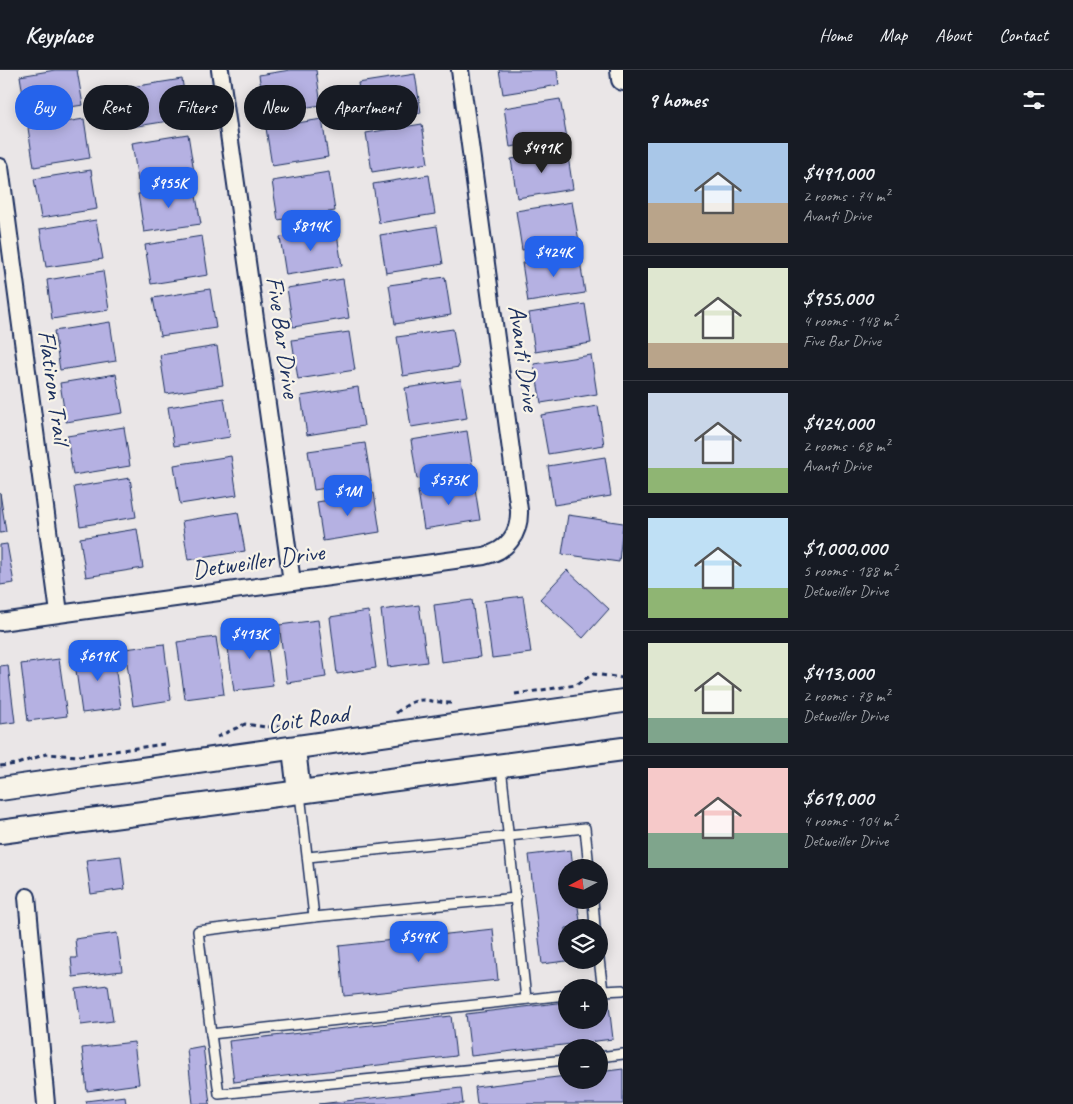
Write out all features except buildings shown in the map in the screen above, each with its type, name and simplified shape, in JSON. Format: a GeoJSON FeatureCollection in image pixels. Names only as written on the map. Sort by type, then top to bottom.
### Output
{"type":"FeatureCollection","features":[{"type":"Feature","properties":{"kind":"main road"},"geometry":{"type":"LineString","coordinates":[[622,70],[623,79]]}},
{"type":"Feature","properties":{"kind":"main road","name":"Coit Road"},"geometry":{"type":"LineString","coordinates":[[0,788],[294,749],[623,701]]}},
{"type":"Feature","properties":{"kind":"main road"},"geometry":{"type":"LineString","coordinates":[[294,749],[299,792]]}},
{"type":"Feature","properties":{"kind":"main road"},"geometry":{"type":"LineString","coordinates":[[0,832],[623,749]]}},
{"type":"Feature","properties":{"kind":"street","name":"Five Bar Drive"},"geometry":{"type":"LineString","coordinates":[[220,70],[292,582]]}},
{"type":"Feature","properties":{"kind":"street","name":"Avanti Drive"},"geometry":{"type":"LineString","coordinates":[[460,70],[520,510],[515,534]]}},
{"type":"Feature","properties":{"kind":"street","name":"Flatiron Trail"},"geometry":{"type":"LineString","coordinates":[[0,167],[59,614]]}},
{"type":"Feature","properties":{"kind":"street","name":"Detweiller Drive"},"geometry":{"type":"LineString","coordinates":[[0,622],[484,556],[506,546],[515,534]]}},
{"type":"Feature","properties":{"kind":"street"},"geometry":{"type":"LineString","coordinates":[[27,897],[46,1104]]}},
{"type":"Feature","properties":{"kind":"lane"},"geometry":{"type":"LineString","coordinates":[[501,764],[526,999]]}},
{"type":"Feature","properties":{"kind":"lane"},"geometry":{"type":"LineString","coordinates":[[299,792],[314,917]]}},
{"type":"Feature","properties":{"kind":"lane"},"geometry":{"type":"LineString","coordinates":[[308,857],[585,828],[588,859]]}},
{"type":"Feature","properties":{"kind":"lane"},"geometry":{"type":"LineString","coordinates":[[516,898],[314,917],[198,931],[220,1099],[558,1061]]}},
{"type":"Feature","properties":{"kind":"lane"},"geometry":{"type":"LineString","coordinates":[[608,991],[623,990]]}},
{"type":"Feature","properties":{"kind":"lane"},"geometry":{"type":"LineString","coordinates":[[211,1034],[558,996]]}},
{"type":"Feature","properties":{"kind":"lane"},"geometry":{"type":"LineString","coordinates":[[608,1056],[623,1054]]}},
{"type":"Feature","properties":{"kind":"path"},"geometry":{"type":"LineString","coordinates":[[511,695],[576,685],[593,674],[623,678]]}},
{"type":"Feature","properties":{"kind":"path"},"geometry":{"type":"LineString","coordinates":[[387,714],[396,713],[415,700],[426,699],[439,703],[456,703]]}},
{"type":"Feature","properties":{"kind":"path"},"geometry":{"type":"LineString","coordinates":[[207,738],[217,737],[245,724],[265,727],[295,726]]}},
{"type":"Feature","properties":{"kind":"path"},"geometry":{"type":"LineString","coordinates":[[0,766],[25,762],[46,754],[79,756],[170,743]]}}]}
